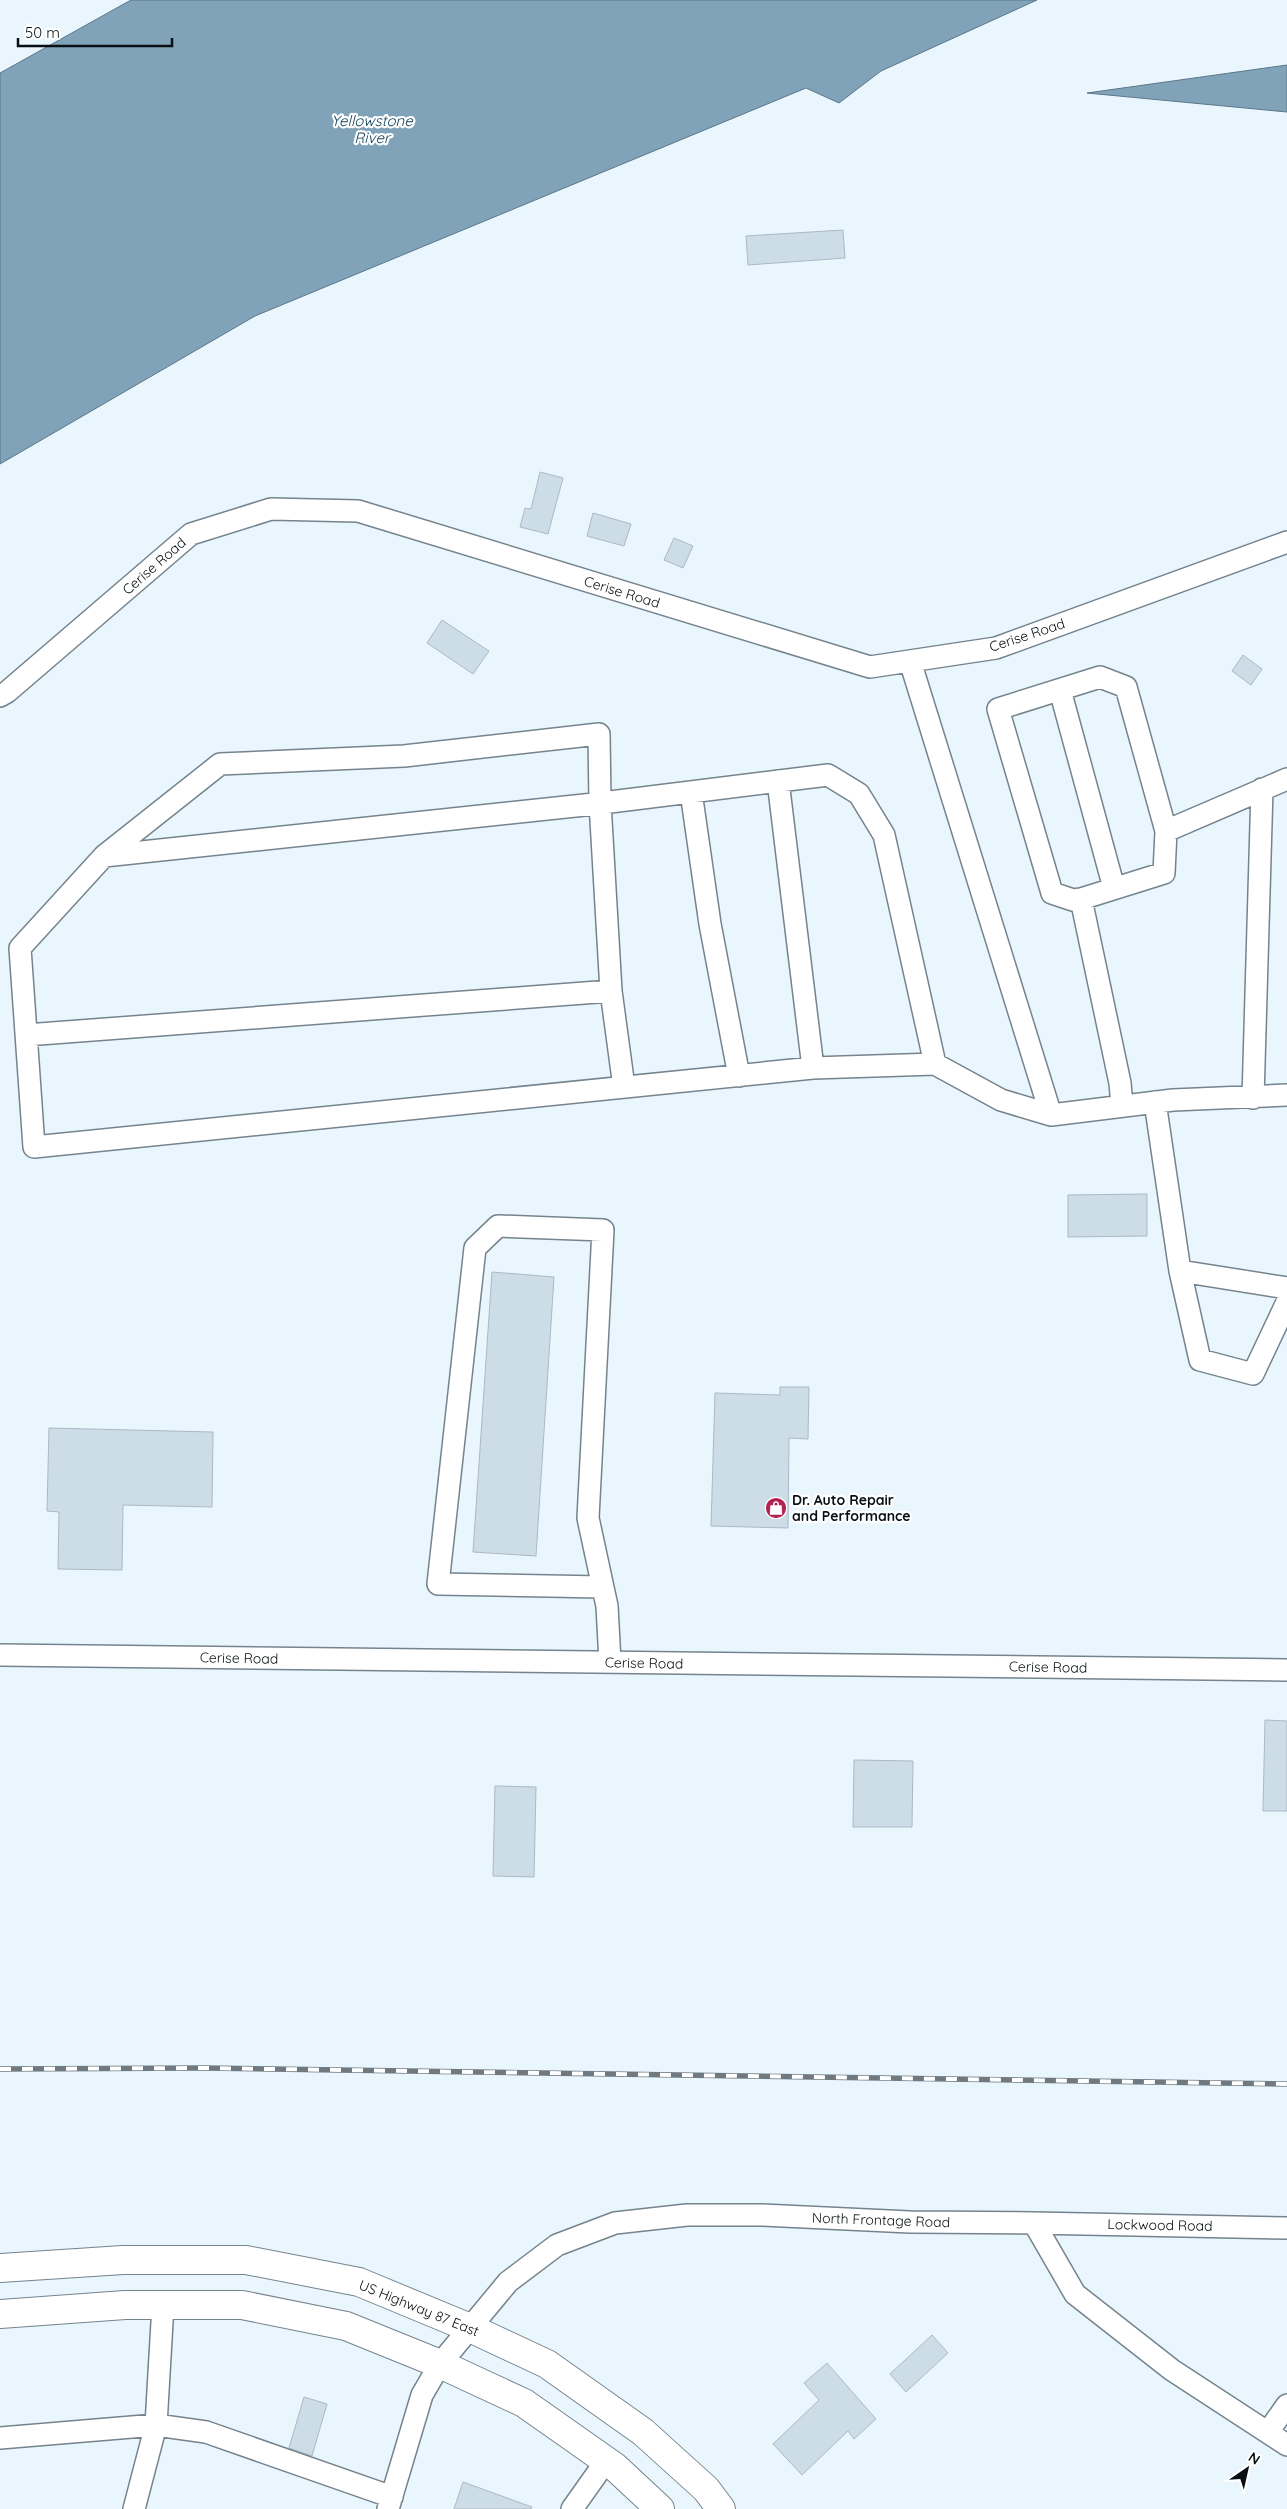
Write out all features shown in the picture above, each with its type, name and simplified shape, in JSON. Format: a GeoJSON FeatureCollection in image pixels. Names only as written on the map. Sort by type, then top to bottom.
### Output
{"type":"FeatureCollection","features":[{"type":"Feature","properties":{"kind":"highway","name":"US Highway 87 East"},"geometry":{"type":"LineString","coordinates":[[0,2268],[123,2260],[246,2260],[359,2282],[470,2328],[547,2364],[643,2432],[706,2489],[721,2509]]}},
{"type":"Feature","properties":{"kind":"highway"},"geometry":{"type":"LineString","coordinates":[[0,2314],[125,2305],[242,2305],[346,2326],[440,2364],[524,2404],[606,2461],[660,2509]]}},
{"type":"Feature","properties":{"kind":"street","name":"Cerise Road"},"geometry":{"type":"LineString","coordinates":[[0,696],[191,534],[271,509],[358,511],[870,667],[996,648],[1287,542]]}},
{"type":"Feature","properties":{"kind":"street"},"geometry":{"type":"LineString","coordinates":[[910,661],[1051,1115]]}},
{"type":"Feature","properties":{"kind":"street"},"geometry":{"type":"LineString","coordinates":[[1100,677],[1126,687],[1166,831],[1164,873],[1081,899],[1073,900],[1052,893],[998,709],[1100,677]]}},
{"type":"Feature","properties":{"kind":"street"},"geometry":{"type":"LineString","coordinates":[[1060,690],[1114,888]]}},
{"type":"Feature","properties":{"kind":"street"},"geometry":{"type":"LineString","coordinates":[[624,1087],[611,990],[600,803],[599,734],[404,756],[220,764],[104,856],[20,948],[34,1147],[813,1068],[934,1064],[1001,1100],[1051,1115],[1155,1102],[1287,1095]]}},
{"type":"Feature","properties":{"kind":"street"},"geometry":{"type":"LineString","coordinates":[[104,856],[600,803],[828,775],[859,794],[884,836],[934,1064]]}},
{"type":"Feature","properties":{"kind":"street"},"geometry":{"type":"LineString","coordinates":[[1166,831],[1287,779]]}},
{"type":"Feature","properties":{"kind":"street"},"geometry":{"type":"LineString","coordinates":[[778,781],[813,1068]]}},
{"type":"Feature","properties":{"kind":"street"},"geometry":{"type":"LineString","coordinates":[[1253,1098],[1262,789]]}},
{"type":"Feature","properties":{"kind":"street"},"geometry":{"type":"LineString","coordinates":[[691,792],[710,924],[739,1076]]}},
{"type":"Feature","properties":{"kind":"street"},"geometry":{"type":"LineString","coordinates":[[1081,899],[1120,1083],[1122,1106]]}},
{"type":"Feature","properties":{"kind":"street"},"geometry":{"type":"LineString","coordinates":[[26,1035],[611,990]]}},
{"type":"Feature","properties":{"kind":"street"},"geometry":{"type":"LineString","coordinates":[[1155,1102],[1180,1271],[1200,1360],[1253,1374],[1287,1302]]}},
{"type":"Feature","properties":{"kind":"street"},"geometry":{"type":"LineString","coordinates":[[602,1587],[438,1584],[476,1248],[498,1226],[603,1230],[588,1518],[602,1587],[608,1606],[610,1662]]}},
{"type":"Feature","properties":{"kind":"street"},"geometry":{"type":"LineString","coordinates":[[1180,1271],[1287,1288]]}},
{"type":"Feature","properties":{"kind":"street","name":"Cerise Road"},"geometry":{"type":"LineString","coordinates":[[0,1655],[1287,1670]]}},
{"type":"Feature","properties":{"kind":"street","name":"North Frontage Road"},"geometry":{"type":"LineString","coordinates":[[390,2503],[422,2394],[440,2364],[508,2282],[557,2245],[615,2223],[688,2215],[762,2215],[910,2222],[1034,2223]]}},
{"type":"Feature","properties":{"kind":"street"},"geometry":{"type":"LineString","coordinates":[[1034,2223],[1075,2294],[1172,2370],[1287,2445]]}},
{"type":"Feature","properties":{"kind":"street","name":"Lockwood Road"},"geometry":{"type":"LineString","coordinates":[[1034,2223],[1287,2228]]}},
{"type":"Feature","properties":{"kind":"street"},"geometry":{"type":"LineString","coordinates":[[134,2509],[156,2425],[163,2305]]}},
{"type":"Feature","properties":{"kind":"street"},"geometry":{"type":"LineString","coordinates":[[1268,2432],[1287,2406]]}},
{"type":"Feature","properties":{"kind":"street"},"geometry":{"type":"LineString","coordinates":[[0,2438],[156,2425],[206,2432],[390,2503]]}},
{"type":"Feature","properties":{"kind":"street"},"geometry":{"type":"LineString","coordinates":[[572,2509],[606,2461]]}},
{"type":"Feature","properties":{"kind":"water","name":"Yellowstone River"},"geometry":{"type":"Polygon","coordinates":[[[131,0],[1037,0],[881,71],[839,103],[806,88],[255,316],[0,464],[0,73],[131,0]]]}},
{"type":"Feature","properties":{"kind":"water"},"geometry":{"type":"Polygon","coordinates":[[[1287,65],[1287,112],[1087,93],[1287,65]]]}},
{"type":"Feature","properties":{"kind":"building"},"geometry":{"type":"Polygon","coordinates":[[[843,230],[845,258],[748,265],[746,236],[843,230]]]}},
{"type":"Feature","properties":{"kind":"building"},"geometry":{"type":"Polygon","coordinates":[[[540,472],[563,478],[548,534],[520,527],[525,508],[531,509],[540,472]]]}},
{"type":"Feature","properties":{"kind":"building"},"geometry":{"type":"Polygon","coordinates":[[[593,513],[631,524],[624,546],[587,536],[593,513]]]}},
{"type":"Feature","properties":{"kind":"building"},"geometry":{"type":"Polygon","coordinates":[[[674,538],[693,546],[683,568],[664,560],[674,538]]]}},
{"type":"Feature","properties":{"kind":"building"},"geometry":{"type":"Polygon","coordinates":[[[442,620],[489,651],[473,674],[427,643],[442,620]]]}},
{"type":"Feature","properties":{"kind":"building"},"geometry":{"type":"Polygon","coordinates":[[[1243,655],[1262,669],[1251,685],[1232,671],[1243,655]]]}},
{"type":"Feature","properties":{"kind":"building"},"geometry":{"type":"Polygon","coordinates":[[[1147,1194],[1147,1236],[1068,1237],[1068,1195],[1147,1194]]]}},
{"type":"Feature","properties":{"kind":"building"},"geometry":{"type":"Polygon","coordinates":[[[492,1272],[554,1277],[536,1556],[473,1552],[492,1272]]]}},
{"type":"Feature","properties":{"kind":"building"},"geometry":{"type":"Polygon","coordinates":[[[780,1387],[809,1387],[808,1439],[789,1438],[788,1528],[711,1526],[715,1393],[780,1395],[780,1387]]]}},
{"type":"Feature","properties":{"kind":"building"},"geometry":{"type":"Polygon","coordinates":[[[49,1428],[213,1432],[212,1507],[123,1505],[122,1570],[58,1569],[59,1512],[47,1511],[49,1428]]]}},
{"type":"Feature","properties":{"kind":"building"},"geometry":{"type":"Polygon","coordinates":[[[1265,1720],[1287,1721],[1287,1811],[1263,1811],[1265,1720]]]}},
{"type":"Feature","properties":{"kind":"building"},"geometry":{"type":"Polygon","coordinates":[[[854,1760],[913,1761],[912,1827],[853,1827],[854,1760]]]}},
{"type":"Feature","properties":{"kind":"building"},"geometry":{"type":"Polygon","coordinates":[[[495,1786],[536,1787],[534,1877],[493,1876],[495,1786]]]}},
{"type":"Feature","properties":{"kind":"building"},"geometry":{"type":"Polygon","coordinates":[[[932,2335],[948,2353],[906,2392],[890,2374],[932,2335]]]}},
{"type":"Feature","properties":{"kind":"building"},"geometry":{"type":"Polygon","coordinates":[[[827,2363],[876,2419],[854,2439],[848,2431],[802,2475],[773,2444],[819,2400],[804,2383],[827,2363]]]}},
{"type":"Feature","properties":{"kind":"building"},"geometry":{"type":"Polygon","coordinates":[[[304,2397],[327,2404],[312,2456],[289,2448],[304,2397]]]}},
{"type":"Feature","properties":{"kind":"building"},"geometry":{"type":"Polygon","coordinates":[[[463,2482],[532,2507],[531,2509],[454,2509],[463,2482]]]}},
{"type":"Feature","properties":{"kind":"railway"},"geometry":{"type":"LineString","coordinates":[[0,2069],[204,2068],[1287,2084]]}},
{"type":"Feature","properties":{"kind":"place","name":"Dr. Auto Repair and Performance"},"geometry":{"type":"Point","coordinates":[776,1508]}}]}
